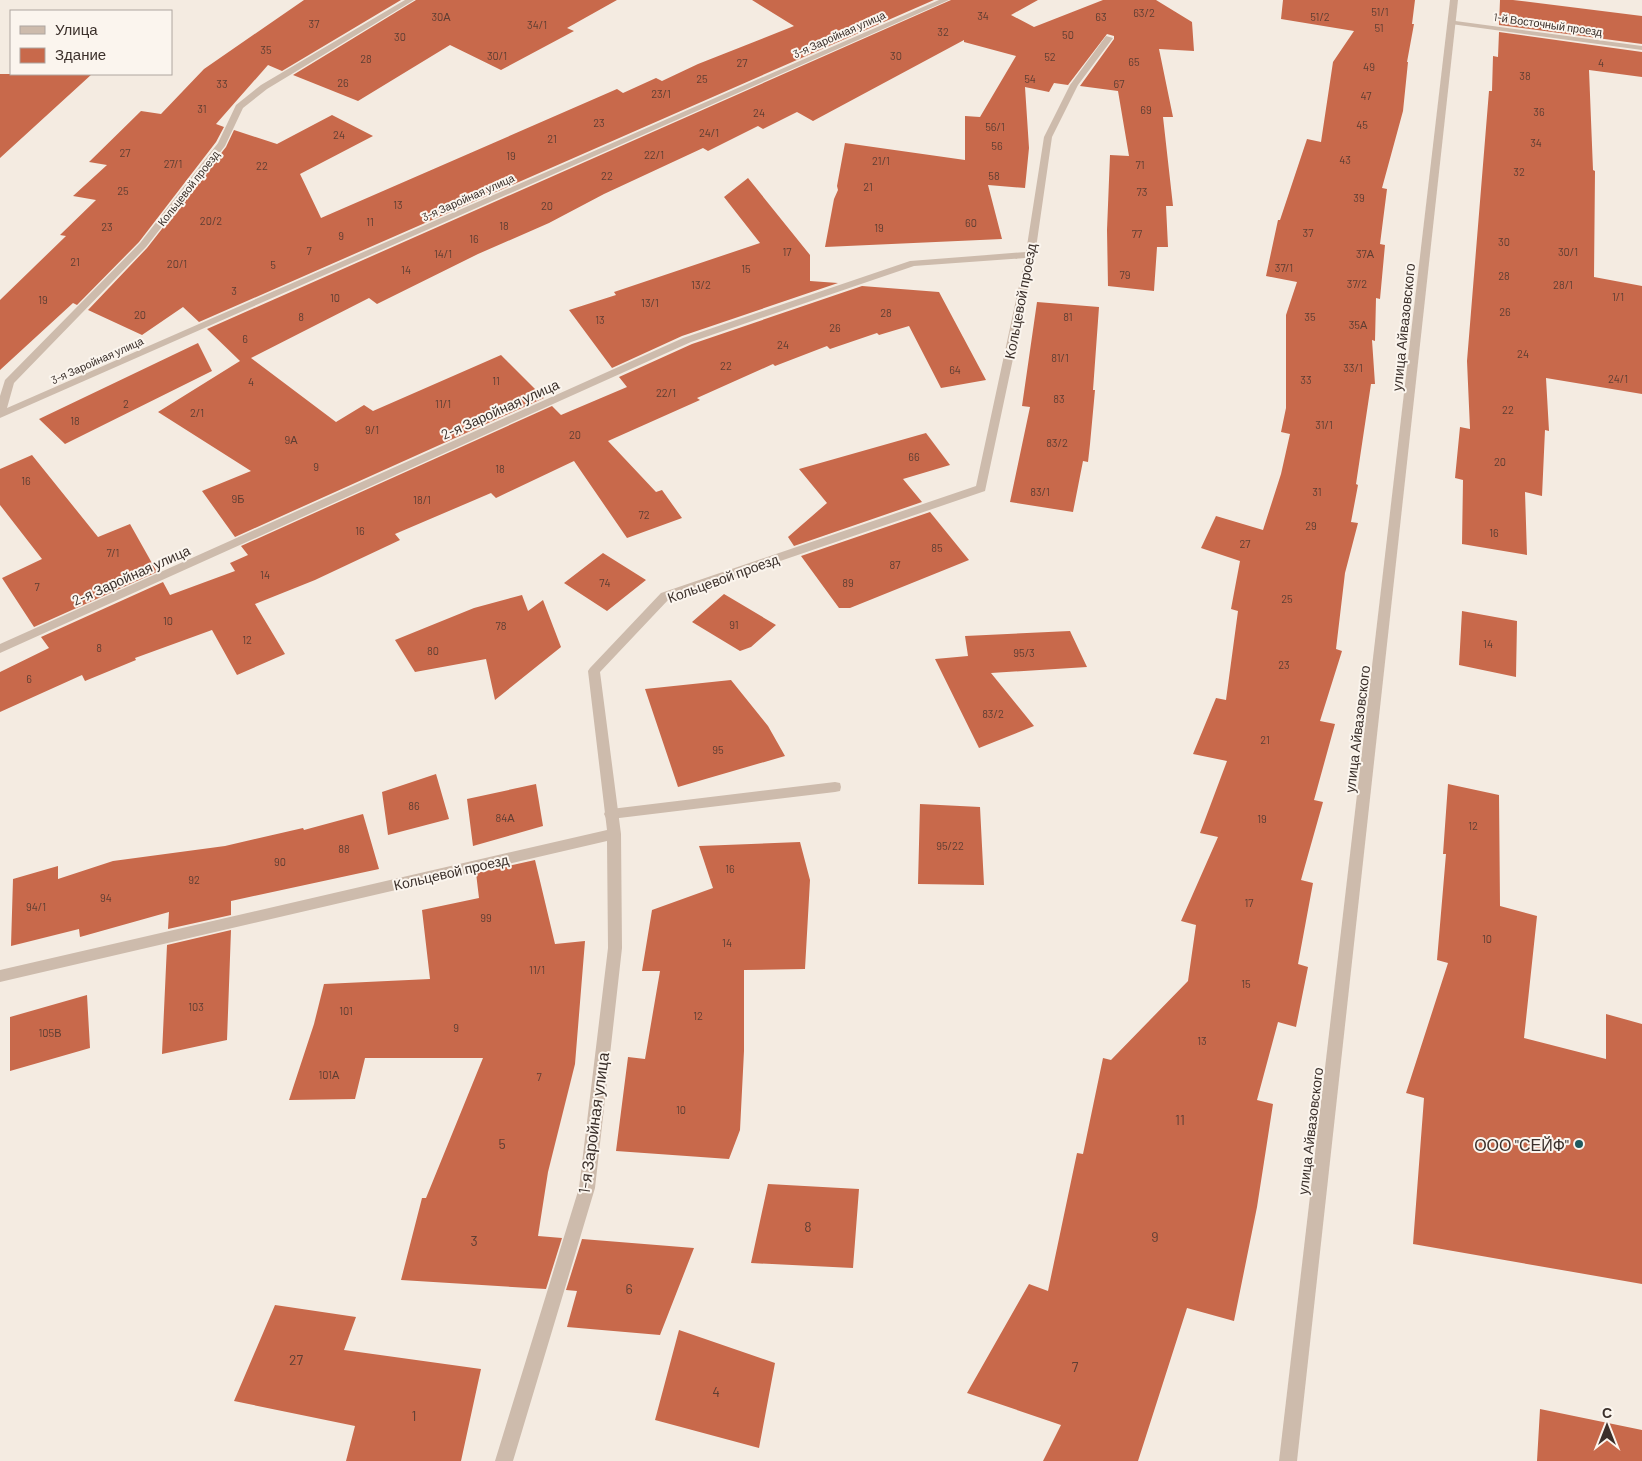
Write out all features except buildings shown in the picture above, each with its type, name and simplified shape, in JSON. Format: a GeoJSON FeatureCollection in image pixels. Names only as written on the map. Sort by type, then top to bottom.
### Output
{"type":"FeatureCollection","features":[{"type":"Feature","properties":{"kind":"street","name":"Кольцевой проезд"},"geometry":{"type":"LineString","coordinates":[[0,415],[9,382],[143,245],[222,144],[239,107],[264,87],[410,0]]}},
{"type":"Feature","properties":{"kind":"street","name":"3-я Заройная улица"},"geometry":{"type":"LineString","coordinates":[[0,415],[945,0]]}},
{"type":"Feature","properties":{"kind":"street","name":"улица Айвазовского"},"geometry":{"type":"LineString","coordinates":[[1288,1461],[1454,0]]}},
{"type":"Feature","properties":{"kind":"street","name":"1-й Восточный проезд"},"geometry":{"type":"LineString","coordinates":[[1451,22],[1642,48]]}},
{"type":"Feature","properties":{"kind":"street","name":"Кольцевой проезд"},"geometry":{"type":"LineString","coordinates":[[0,976],[614,834],[594,671],[665,596],[981,488],[1030,255],[1048,136],[1074,85],[1109,38]]}},
{"type":"Feature","properties":{"kind":"street","name":"2-я Заройная улица"},"geometry":{"type":"LineString","coordinates":[[0,650],[687,340],[913,263],[1030,255]]}},
{"type":"Feature","properties":{"kind":"street"},"geometry":{"type":"LineString","coordinates":[[611,814],[835,787]]}},
{"type":"Feature","properties":{"kind":"street","name":"1-я Заройная улица"},"geometry":{"type":"LineString","coordinates":[[504,1461],[587,1188],[615,948],[614,834]]}},
{"type":"Feature","properties":{"kind":"place","name":"ООО \"СЕЙФ\""},"geometry":{"type":"Point","coordinates":[1579,1144]}}]}
